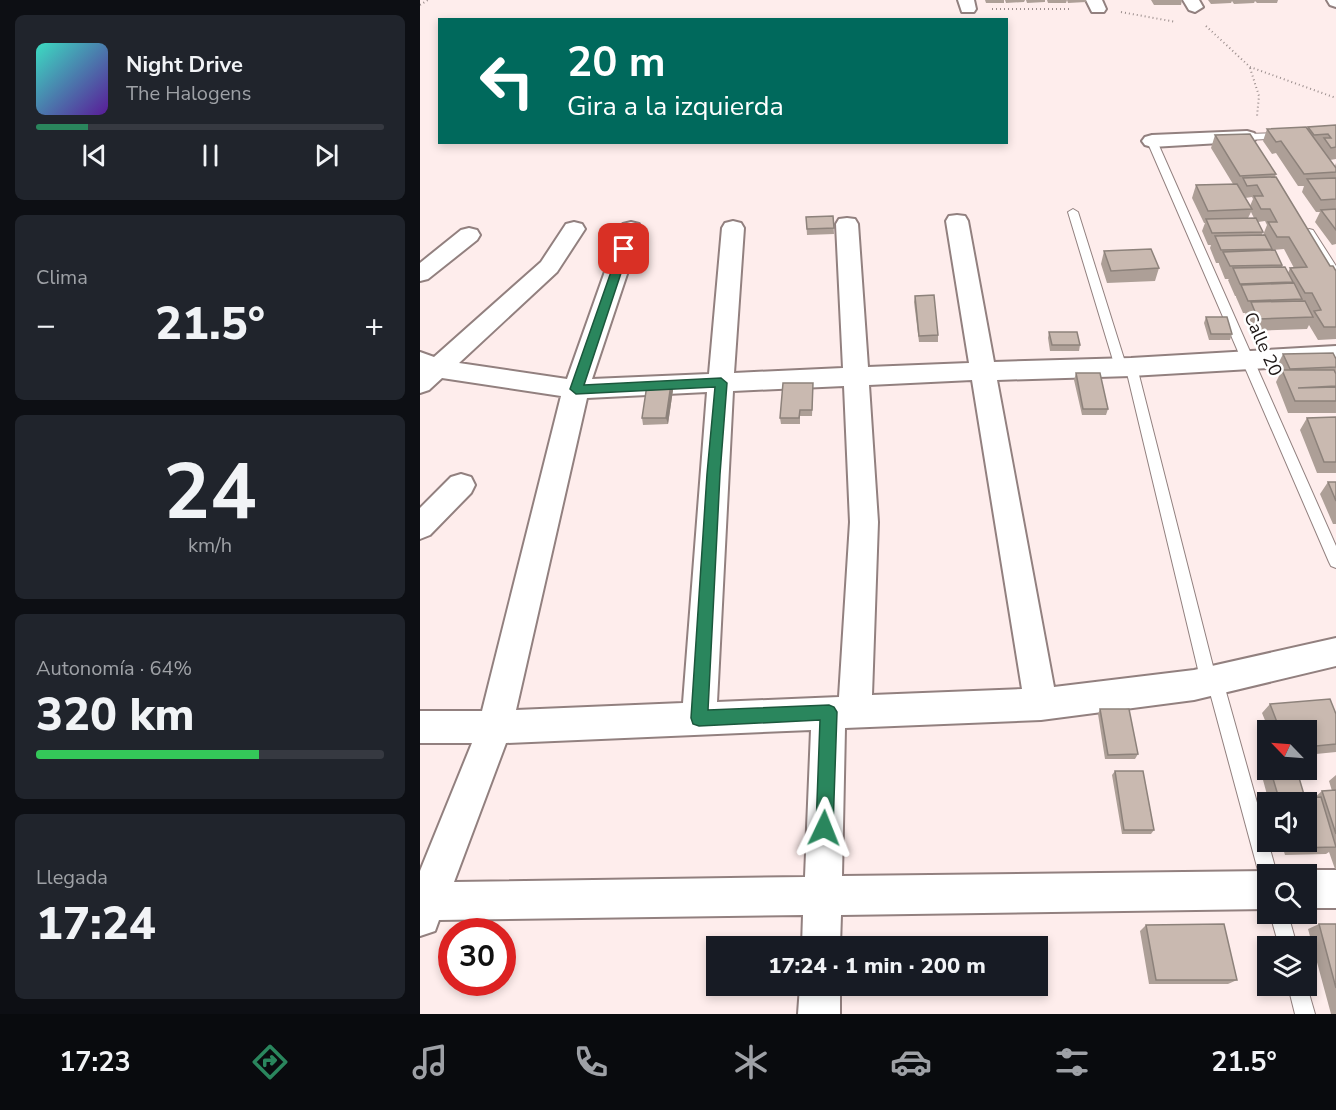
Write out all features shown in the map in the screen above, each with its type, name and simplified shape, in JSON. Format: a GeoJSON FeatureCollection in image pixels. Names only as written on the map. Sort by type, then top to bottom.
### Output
{"type":"FeatureCollection","features":[{"type":"Feature","properties":{"kind":"street"},"geometry":{"type":"LineString","coordinates":[[1152,141],[1250,142]]}},
{"type":"Feature","properties":{"kind":"street"},"geometry":{"type":"LineString","coordinates":[[957,221],[985,371],[1041,704]]}},
{"type":"Feature","properties":{"kind":"street"},"geometry":{"type":"LineString","coordinates":[[821,936],[822,897],[864,522],[858,376],[847,224]]}},
{"type":"Feature","properties":{"kind":"street"},"geometry":{"type":"LineString","coordinates":[[699,718],[713,474],[732,228]]}},
{"type":"Feature","properties":{"kind":"street"},"geometry":{"type":"LineString","coordinates":[[426,371],[549,267],[574,229]]}},
{"type":"Feature","properties":{"kind":"street"},"geometry":{"type":"LineString","coordinates":[[631,230],[576,389],[495,726],[423,910],[822,897],[1257,890]]}},
{"type":"Feature","properties":{"kind":"street"},"geometry":{"type":"LineString","coordinates":[[420,274],[469,235]]}},
{"type":"Feature","properties":{"kind":"street"},"geometry":{"type":"LineString","coordinates":[[426,371],[576,389],[1126,367],[1336,355]]}},
{"type":"Feature","properties":{"kind":"street"},"geometry":{"type":"LineString","coordinates":[[420,526],[461,485]]}},
{"type":"Feature","properties":{"kind":"street"},"geometry":{"type":"LineString","coordinates":[[420,727],[1041,704],[1194,685],[1336,652]]}},
{"type":"Feature","properties":{"kind":"street"},"geometry":{"type":"LineString","coordinates":[[1317,889],[1336,889]]}},
{"type":"Feature","properties":{"kind":"street"},"geometry":{"type":"LineString","coordinates":[[819,1014],[820,996]]}},
{"type":"Feature","properties":{"kind":"lane"},"geometry":{"type":"LineString","coordinates":[[1250,142],[1293,136]]}},
{"type":"Feature","properties":{"kind":"lane","name":"Calle 20"},"geometry":{"type":"LineString","coordinates":[[1152,141],[1336,562]]}},
{"type":"Feature","properties":{"kind":"lane"},"geometry":{"type":"LineString","coordinates":[[1073,212],[1126,367],[1212,681],[1265,864]]}},
{"type":"Feature","properties":{"kind":"lane"},"geometry":{"type":"LineString","coordinates":[[1304,225],[1336,274]]}},
{"type":"Feature","properties":{"kind":"lane"},"geometry":{"type":"LineString","coordinates":[[1300,996],[1305,1014]]}},
{"type":"Feature","properties":{"kind":"path"},"geometry":{"type":"LineString","coordinates":[[420,5],[428,0]]}},
{"type":"Feature","properties":{"kind":"path"},"geometry":{"type":"LineString","coordinates":[[967,4],[1096,4],[1185,24]]}},
{"type":"Feature","properties":{"kind":"path"},"geometry":{"type":"LineString","coordinates":[[1193,4],[1208,29],[1250,67],[1336,98]]}},
{"type":"Feature","properties":{"kind":"path"},"geometry":{"type":"LineString","coordinates":[[1197,27],[1208,29]]}},
{"type":"Feature","properties":{"kind":"path"},"geometry":{"type":"LineString","coordinates":[[1250,67],[1259,96],[1257,118],[1250,142]]}},
{"type":"Feature","properties":{"kind":"building"},"geometry":{"type":"Polygon","coordinates":[[[1336,125],[1336,147],[1331,148],[1324,138],[1331,138],[1328,134],[1314,135],[1308,127],[1336,125]]]}},
{"type":"Feature","properties":{"kind":"building"},"geometry":{"type":"Polygon","coordinates":[[[1306,127],[1336,168],[1336,172],[1304,174],[1281,141],[1276,142],[1267,129],[1306,127]]]}},
{"type":"Feature","properties":{"kind":"building"},"geometry":{"type":"Polygon","coordinates":[[[1250,134],[1276,174],[1240,176],[1215,135],[1250,134]]]}},
{"type":"Feature","properties":{"kind":"building"},"geometry":{"type":"Polygon","coordinates":[[[1276,177],[1330,266],[1333,266],[1336,271],[1336,327],[1324,327],[1314,311],[1321,310],[1312,293],[1305,293],[1290,268],[1307,267],[1289,237],[1277,237],[1268,222],[1277,222],[1270,209],[1261,209],[1254,196],[1263,196],[1257,185],[1247,186],[1243,178],[1276,177]]]}},
{"type":"Feature","properties":{"kind":"building"},"geometry":{"type":"Polygon","coordinates":[[[1336,178],[1336,199],[1321,200],[1307,179],[1336,178]]]}},
{"type":"Feature","properties":{"kind":"building"},"geometry":{"type":"Polygon","coordinates":[[[1237,184],[1252,209],[1208,211],[1196,185],[1237,184]]]}},
{"type":"Feature","properties":{"kind":"building"},"geometry":{"type":"Polygon","coordinates":[[[1336,209],[1336,230],[1321,210],[1336,209]]]}},
{"type":"Feature","properties":{"kind":"building"},"geometry":{"type":"Polygon","coordinates":[[[833,216],[834,228],[807,229],[806,217],[833,216]]]}},
{"type":"Feature","properties":{"kind":"building"},"geometry":{"type":"Polygon","coordinates":[[[1256,218],[1263,232],[1212,233],[1206,219],[1256,218]]]}},
{"type":"Feature","properties":{"kind":"building"},"geometry":{"type":"Polygon","coordinates":[[[1265,235],[1272,249],[1221,250],[1215,236],[1265,235]]]}},
{"type":"Feature","properties":{"kind":"building"},"geometry":{"type":"Polygon","coordinates":[[[1151,249],[1159,268],[1111,271],[1104,251],[1151,249]]]}},
{"type":"Feature","properties":{"kind":"building"},"geometry":{"type":"Polygon","coordinates":[[[1275,250],[1282,265],[1230,266],[1223,252],[1275,250]]]}},
{"type":"Feature","properties":{"kind":"building"},"geometry":{"type":"Polygon","coordinates":[[[1285,267],[1293,282],[1240,284],[1233,268],[1285,267]]]}},
{"type":"Feature","properties":{"kind":"building"},"geometry":{"type":"Polygon","coordinates":[[[1294,283],[1302,299],[1248,301],[1241,285],[1294,283]]]}},
{"type":"Feature","properties":{"kind":"building"},"geometry":{"type":"Polygon","coordinates":[[[934,295],[938,335],[919,336],[915,296],[934,295]]]}},
{"type":"Feature","properties":{"kind":"building"},"geometry":{"type":"Polygon","coordinates":[[[1305,301],[1313,317],[1258,319],[1251,302],[1305,301]]]}},
{"type":"Feature","properties":{"kind":"building"},"geometry":{"type":"Polygon","coordinates":[[[1206,317],[1227,317],[1232,334],[1211,334],[1206,317]]]}},
{"type":"Feature","properties":{"kind":"building"},"geometry":{"type":"Polygon","coordinates":[[[1049,332],[1077,332],[1080,345],[1052,345],[1049,332]]]}},
{"type":"Feature","properties":{"kind":"building"},"geometry":{"type":"Polygon","coordinates":[[[1333,353],[1336,367],[1290,369],[1283,354],[1333,353]]]}},
{"type":"Feature","properties":{"kind":"building"},"geometry":{"type":"Polygon","coordinates":[[[1282,370],[1334,370],[1336,386],[1298,388],[1336,387],[1336,401],[1295,401],[1282,370]]]}},
{"type":"Feature","properties":{"kind":"building"},"geometry":{"type":"Polygon","coordinates":[[[1076,373],[1100,373],[1108,409],[1083,409],[1076,373]]]}},
{"type":"Feature","properties":{"kind":"building"},"geometry":{"type":"Polygon","coordinates":[[[783,383],[813,383],[812,410],[800,410],[799,418],[780,418],[783,383]]]}},
{"type":"Feature","properties":{"kind":"building"},"geometry":{"type":"Polygon","coordinates":[[[671,384],[666,418],[642,418],[647,385],[671,384]]]}},
{"type":"Feature","properties":{"kind":"building"},"geometry":{"type":"Polygon","coordinates":[[[1336,417],[1336,462],[1324,462],[1307,418],[1336,417]]]}},
{"type":"Feature","properties":{"kind":"building"},"geometry":{"type":"Polygon","coordinates":[[[1328,482],[1336,482],[1336,501],[1328,482]]]}},
{"type":"Feature","properties":{"kind":"building"},"geometry":{"type":"Polygon","coordinates":[[[1330,699],[1336,714],[1336,744],[1317,746],[1317,720],[1276,720],[1270,704],[1330,699]]]}},
{"type":"Feature","properties":{"kind":"building"},"geometry":{"type":"Polygon","coordinates":[[[1100,709],[1129,709],[1138,754],[1108,755],[1100,709]]]}},
{"type":"Feature","properties":{"kind":"building"},"geometry":{"type":"Polygon","coordinates":[[[1115,771],[1143,771],[1154,830],[1124,830],[1115,771]]]}},
{"type":"Feature","properties":{"kind":"building"},"geometry":{"type":"Polygon","coordinates":[[[1273,780],[1300,780],[1303,792],[1277,792],[1273,780]]]}},
{"type":"Feature","properties":{"kind":"building"},"geometry":{"type":"Polygon","coordinates":[[[1336,790],[1336,834],[1322,791],[1336,790]]]}},
{"type":"Feature","properties":{"kind":"building"},"geometry":{"type":"Polygon","coordinates":[[[1317,797],[1321,797],[1336,847],[1317,847],[1317,797]]]}},
{"type":"Feature","properties":{"kind":"building"},"geometry":{"type":"Polygon","coordinates":[[[1224,924],[1237,980],[1156,980],[1146,925],[1224,924]]]}},
{"type":"Feature","properties":{"kind":"building"},"geometry":{"type":"Polygon","coordinates":[[[1319,924],[1336,924],[1336,988],[1319,924]]]}},
{"type":"Feature","properties":{"kind":"route"},"geometry":{"type":"LineString","coordinates":[[624,249],[576,389],[721,383],[713,474],[699,718],[829,712],[824,828]]}}]}
